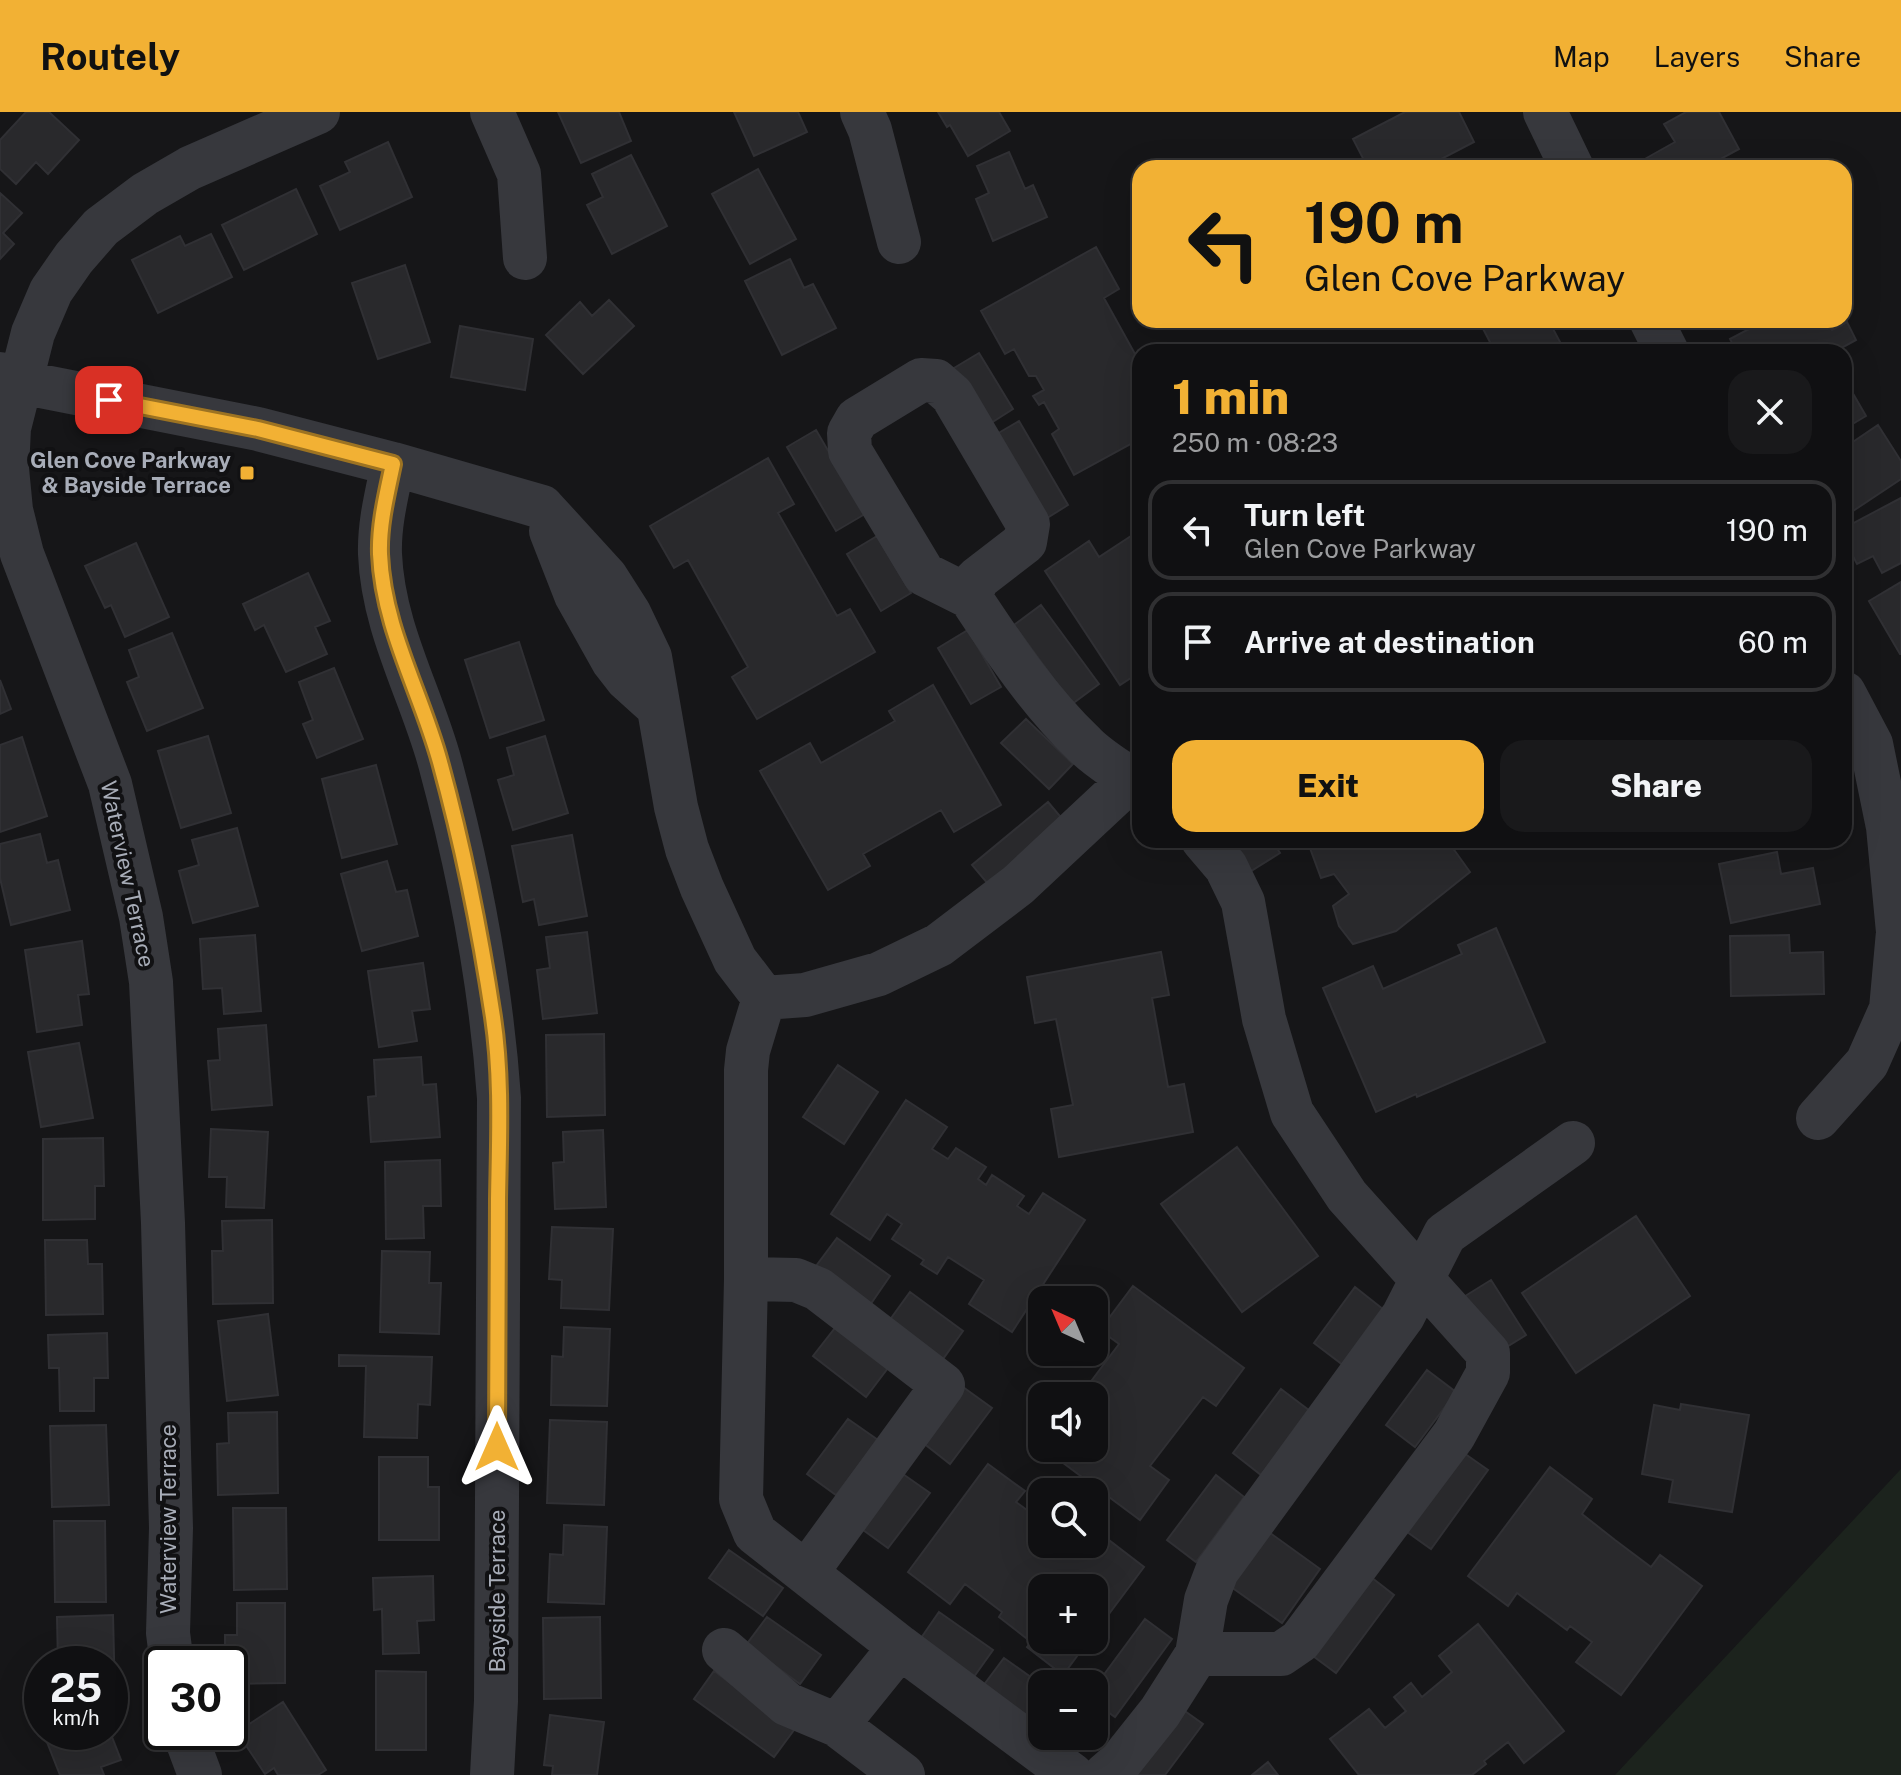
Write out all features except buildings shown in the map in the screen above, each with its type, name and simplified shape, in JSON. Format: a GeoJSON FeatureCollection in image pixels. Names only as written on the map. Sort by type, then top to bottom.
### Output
{"type":"FeatureCollection","features":[{"type":"Feature","properties":{"kind":"street","name":"Waterview Terrace"},"geometry":{"type":"LineString","coordinates":[[170,1646],[171,1528],[163,1223],[151,982],[141,917],[110,784],[22,554],[11,510],[7,469],[10,378],[51,291],[101,227],[145,194],[190,168],[318,112]]}},
{"type":"Feature","properties":{"kind":"street"},"geometry":{"type":"LineString","coordinates":[[492,112],[519,174],[525,258]]}},
{"type":"Feature","properties":{"kind":"street"},"geometry":{"type":"LineString","coordinates":[[862,112],[870,130],[899,242]]}},
{"type":"Feature","properties":{"kind":"street"},"geometry":{"type":"LineString","coordinates":[[1545,112],[1568,160]]}},
{"type":"Feature","properties":{"kind":"street"},"geometry":{"type":"LineString","coordinates":[[10,378],[258,429],[542,507],[606,577],[629,613],[650,657],[676,807],[687,849],[735,960],[764,998]]}},
{"type":"Feature","properties":{"kind":"street"},"geometry":{"type":"LineString","coordinates":[[970,597],[977,579],[1025,542],[1028,524],[952,395],[936,381],[921,380],[857,419],[849,433],[850,451],[924,574],[970,597],[1039,697],[1087,748],[1132,776]]}},
{"type":"Feature","properties":{"kind":"street","name":"Bayside Terrace"},"geometry":{"type":"LineString","coordinates":[[393,464],[382,520],[380,552],[388,611],[399,652],[440,762],[477,916],[494,1022],[499,1114],[496,1701],[492,1775]]}},
{"type":"Feature","properties":{"kind":"street"},"geometry":{"type":"LineString","coordinates":[[1818,1118],[1867,1063],[1891,1009],[1898,932],[1888,827],[1886,740],[1852,702]]}},
{"type":"Feature","properties":{"kind":"street"},"geometry":{"type":"LineString","coordinates":[[764,998],[805,995],[879,974],[939,945],[1018,885],[1132,783]]}},
{"type":"Feature","properties":{"kind":"street"},"geometry":{"type":"LineString","coordinates":[[1197,1654],[1281,1654],[1300,1641],[1454,1435],[1488,1373],[1488,1353],[1347,1196],[1292,1113],[1264,1019],[1243,902],[1226,867],[1210,848]]}},
{"type":"Feature","properties":{"kind":"street"},"geometry":{"type":"LineString","coordinates":[[764,998],[748,1051],[746,1070],[746,1279],[741,1499],[755,1533],[900,1647],[1072,1775]]}},
{"type":"Feature","properties":{"kind":"street"},"geometry":{"type":"LineString","coordinates":[[1105,1775],[1121,1761],[1160,1712],[1197,1654],[1206,1600],[1217,1571],[1403,1316],[1445,1234],[1573,1143]]}},
{"type":"Feature","properties":{"kind":"street"},"geometry":{"type":"LineString","coordinates":[[746,1279],[796,1280],[818,1289],[943,1385],[806,1573]]}},
{"type":"Feature","properties":{"kind":"street"},"geometry":{"type":"LineString","coordinates":[[837,1725],[900,1647]]}},
{"type":"Feature","properties":{"kind":"street"},"geometry":{"type":"LineString","coordinates":[[724,1650],[787,1704],[837,1725],[903,1775]]}},
{"type":"Feature","properties":{"kind":"street"},"geometry":{"type":"LineString","coordinates":[[191,1750],[200,1775]]}},
{"type":"Feature","properties":{"kind":"shaded area"},"geometry":{"type":"Polygon","coordinates":[[[1901,1469],[1901,1775],[1615,1775],[1901,1469]]]}},
{"type":"Feature","properties":{"kind":"place","name":"Glen Cove Parkway & Bayside Terrace"},"geometry":{"type":"Point","coordinates":[247,473]}},
{"type":"Feature","properties":{"kind":"route"},"geometry":{"type":"LineString","coordinates":[[109,400],[258,429],[393,464],[382,520],[382,578],[399,652],[440,762],[477,916],[494,1022],[499,1098],[497,1447]]}}]}
